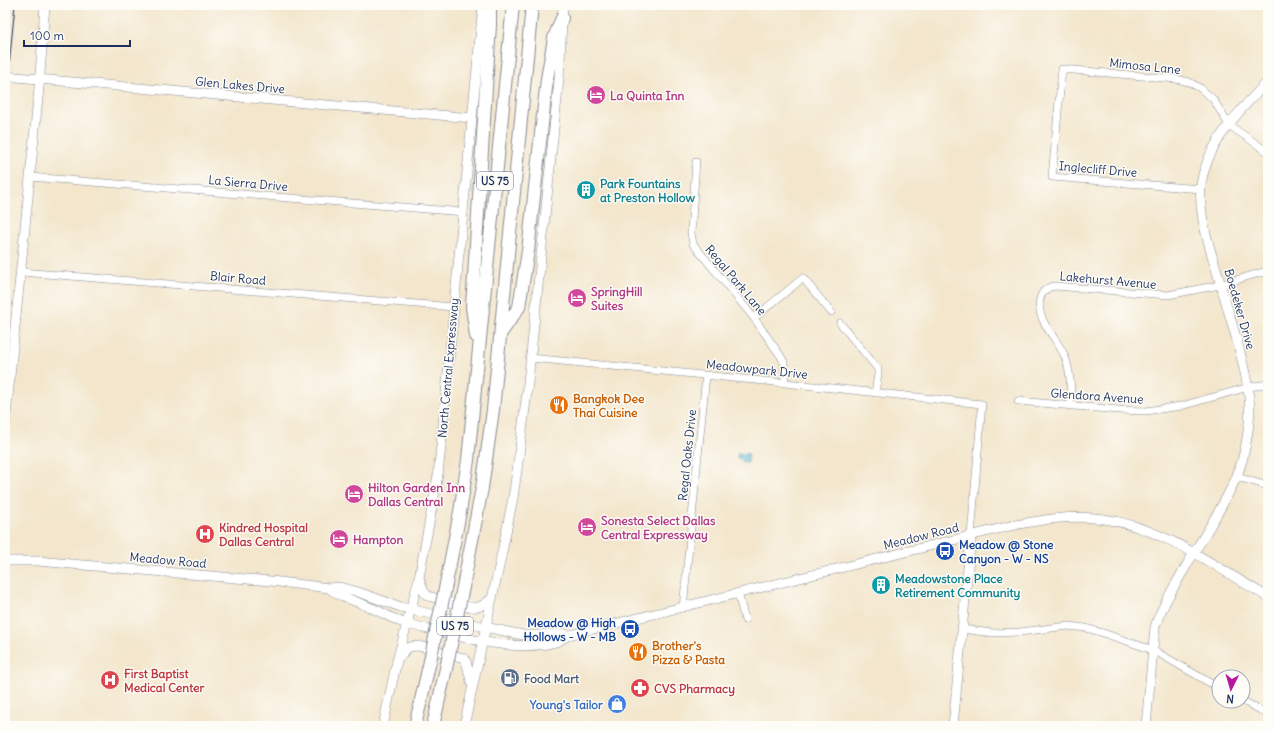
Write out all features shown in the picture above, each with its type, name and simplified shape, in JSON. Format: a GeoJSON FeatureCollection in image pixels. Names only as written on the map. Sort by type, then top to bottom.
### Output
{"type":"FeatureCollection","features":[{"type":"Feature","properties":{"kind":"highway"},"geometry":{"type":"LineString","coordinates":[[478,357],[472,308],[490,5]]}},
{"type":"Feature","properties":{"kind":"highway","name":"US 75"},"geometry":{"type":"LineString","coordinates":[[415,726],[446,584],[460,512],[468,460],[513,5]]}},
{"type":"Feature","properties":{"kind":"highway","name":"US 75"},"geometry":{"type":"LineString","coordinates":[[433,726],[473,538],[486,462],[532,5]]}},
{"type":"Feature","properties":{"kind":"highway"},"geometry":{"type":"LineString","coordinates":[[500,334],[519,306],[528,251],[547,79],[554,38],[562,18]]}},
{"type":"Feature","properties":{"kind":"street","name":"North Central Expressway"},"geometry":{"type":"LineString","coordinates":[[383,726],[396,665],[419,578],[438,476],[483,5]]}},
{"type":"Feature","properties":{"kind":"street"},"geometry":{"type":"LineString","coordinates":[[464,726],[512,498],[531,358],[558,87],[563,5]]}},
{"type":"Feature","properties":{"kind":"street"},"geometry":{"type":"LineString","coordinates":[[5,426],[40,79],[44,8]]}},
{"type":"Feature","properties":{"kind":"street","name":"Mimosa Lane"},"geometry":{"type":"LineString","coordinates":[[1062,69],[1176,79],[1189,82],[1200,88],[1212,99],[1229,125],[1268,152]]}},
{"type":"Feature","properties":{"kind":"street","name":"Inglecliff Drive"},"geometry":{"type":"LineString","coordinates":[[1062,69],[1052,177],[1201,189]]}},
{"type":"Feature","properties":{"kind":"street","name":"Glen Lakes Drive"},"geometry":{"type":"LineString","coordinates":[[5,76],[472,118]]}},
{"type":"Feature","properties":{"kind":"street","name":"Boedeker Drive"},"geometry":{"type":"LineString","coordinates":[[1146,726],[1155,627],[1159,615],[1237,477],[1248,431],[1250,408],[1249,387],[1206,236],[1202,214],[1201,189],[1203,172],[1211,152],[1229,125],[1268,81]]}},
{"type":"Feature","properties":{"kind":"street","name":"Regal Park Lane"},"geometry":{"type":"LineString","coordinates":[[696,162],[691,233],[695,248],[754,318],[780,355],[784,362],[785,383]]}},
{"type":"Feature","properties":{"kind":"street","name":"La Sierra Drive"},"geometry":{"type":"LineString","coordinates":[[30,177],[464,212]]}},
{"type":"Feature","properties":{"kind":"street","name":"Blair Road"},"geometry":{"type":"LineString","coordinates":[[21,272],[454,307]]}},
{"type":"Feature","properties":{"kind":"street","name":"Lakehurst Avenue"},"geometry":{"type":"LineString","coordinates":[[1072,406],[1071,379],[1065,356],[1048,328],[1040,308],[1039,302],[1041,294],[1046,289],[1055,286],[1168,296],[1220,285],[1268,272]]}},
{"type":"Feature","properties":{"kind":"street"},"geometry":{"type":"LineString","coordinates":[[754,318],[803,278],[831,312]]}},
{"type":"Feature","properties":{"kind":"street"},"geometry":{"type":"LineString","coordinates":[[840,323],[878,369],[875,393]]}},
{"type":"Feature","properties":{"kind":"street","name":"Meadowpark Drive"},"geometry":{"type":"LineString","coordinates":[[531,358],[982,404],[971,536]]}},
{"type":"Feature","properties":{"kind":"street","name":"Regal Oaks Drive"},"geometry":{"type":"LineString","coordinates":[[683,608],[706,375]]}},
{"type":"Feature","properties":{"kind":"street","name":"Glendora Avenue"},"geometry":{"type":"LineString","coordinates":[[1018,401],[1146,411],[1180,406],[1249,387],[1268,384]]}},
{"type":"Feature","properties":{"kind":"street"},"geometry":{"type":"LineString","coordinates":[[1237,477],[1268,486]]}},
{"type":"Feature","properties":{"kind":"street","name":"Meadow Road"},"geometry":{"type":"LineString","coordinates":[[329,588],[336,594],[407,624],[504,645],[543,644],[557,642],[569,635],[1038,520],[1064,517],[1085,517],[1103,519],[1132,526],[1170,540],[1268,597]]}},
{"type":"Feature","properties":{"kind":"street"},"geometry":{"type":"LineString","coordinates":[[953,726],[971,536]]}},
{"type":"Feature","properties":{"kind":"street","name":"Meadow Road"},"geometry":{"type":"LineString","coordinates":[[5,561],[38,561],[329,588],[339,587],[355,590],[401,607],[523,635],[558,633],[569,635]]}},
{"type":"Feature","properties":{"kind":"street"},"geometry":{"type":"LineString","coordinates":[[419,578],[424,592],[428,596],[469,607],[482,606],[491,599]]}},
{"type":"Feature","properties":{"kind":"street"},"geometry":{"type":"LineString","coordinates":[[738,593],[745,620]]}},
{"type":"Feature","properties":{"kind":"street"},"geometry":{"type":"LineString","coordinates":[[962,629],[992,633],[1020,632],[1068,626],[1086,628],[1153,650],[1211,683]]}},
{"type":"Feature","properties":{"kind":"street"},"geometry":{"type":"LineString","coordinates":[[396,665],[402,652],[406,648],[412,646],[419,646],[464,658],[472,686]]}},
{"type":"Feature","properties":{"kind":"street"},"geometry":{"type":"LineString","coordinates":[[1251,705],[1268,714]]}},
{"type":"Feature","properties":{"kind":"water"},"geometry":{"type":"Polygon","coordinates":[[[738,453],[749,454],[748,463],[742,463],[742,459],[737,458],[738,453]]]}},
{"type":"Feature","properties":{"kind":"tram line"},"geometry":{"type":"LineString","coordinates":[[5,108],[15,5]]}},
{"type":"Feature","properties":{"kind":"place","name":"La Quinta Inn"},"geometry":{"type":"Point","coordinates":[596,95]}},
{"type":"Feature","properties":{"kind":"place","name":"Park Fountains at Preston Hollow"},"geometry":{"type":"Point","coordinates":[586,190]}},
{"type":"Feature","properties":{"kind":"place","name":"SpringHill Suites"},"geometry":{"type":"Point","coordinates":[577,298]}},
{"type":"Feature","properties":{"kind":"place","name":"Bangkok Dee Thai Cuisine"},"geometry":{"type":"Point","coordinates":[559,405]}},
{"type":"Feature","properties":{"kind":"place","name":"Hilton Garden Inn Dallas Central"},"geometry":{"type":"Point","coordinates":[354,494]}},
{"type":"Feature","properties":{"kind":"place","name":"Sonesta Select Dallas Central Expressway"},"geometry":{"type":"Point","coordinates":[587,527]}},
{"type":"Feature","properties":{"kind":"place","name":"Kindred Hospital Dallas Central"},"geometry":{"type":"Point","coordinates":[205,534]}},
{"type":"Feature","properties":{"kind":"place","name":"Hampton"},"geometry":{"type":"Point","coordinates":[339,539]}},
{"type":"Feature","properties":{"kind":"place","name":"Meadow @ Stone Canyon - W - NS"},"geometry":{"type":"Point","coordinates":[945,551]}},
{"type":"Feature","properties":{"kind":"place","name":"Meadowstone Place Retirement Community"},"geometry":{"type":"Point","coordinates":[881,585]}},
{"type":"Feature","properties":{"kind":"place","name":"Meadow @ High Hollows - W - MB"},"geometry":{"type":"Point","coordinates":[630,629]}},
{"type":"Feature","properties":{"kind":"place","name":"Brother's Pizza & Pasta"},"geometry":{"type":"Point","coordinates":[638,652]}},
{"type":"Feature","properties":{"kind":"place","name":"Food Mart"},"geometry":{"type":"Point","coordinates":[510,678]}},
{"type":"Feature","properties":{"kind":"place","name":"First Baptist Medical Center"},"geometry":{"type":"Point","coordinates":[110,680]}},
{"type":"Feature","properties":{"kind":"place","name":"CVS Pharmacy"},"geometry":{"type":"Point","coordinates":[640,688]}},
{"type":"Feature","properties":{"kind":"place","name":"Young's Tailor"},"geometry":{"type":"Point","coordinates":[617,704]}}]}
